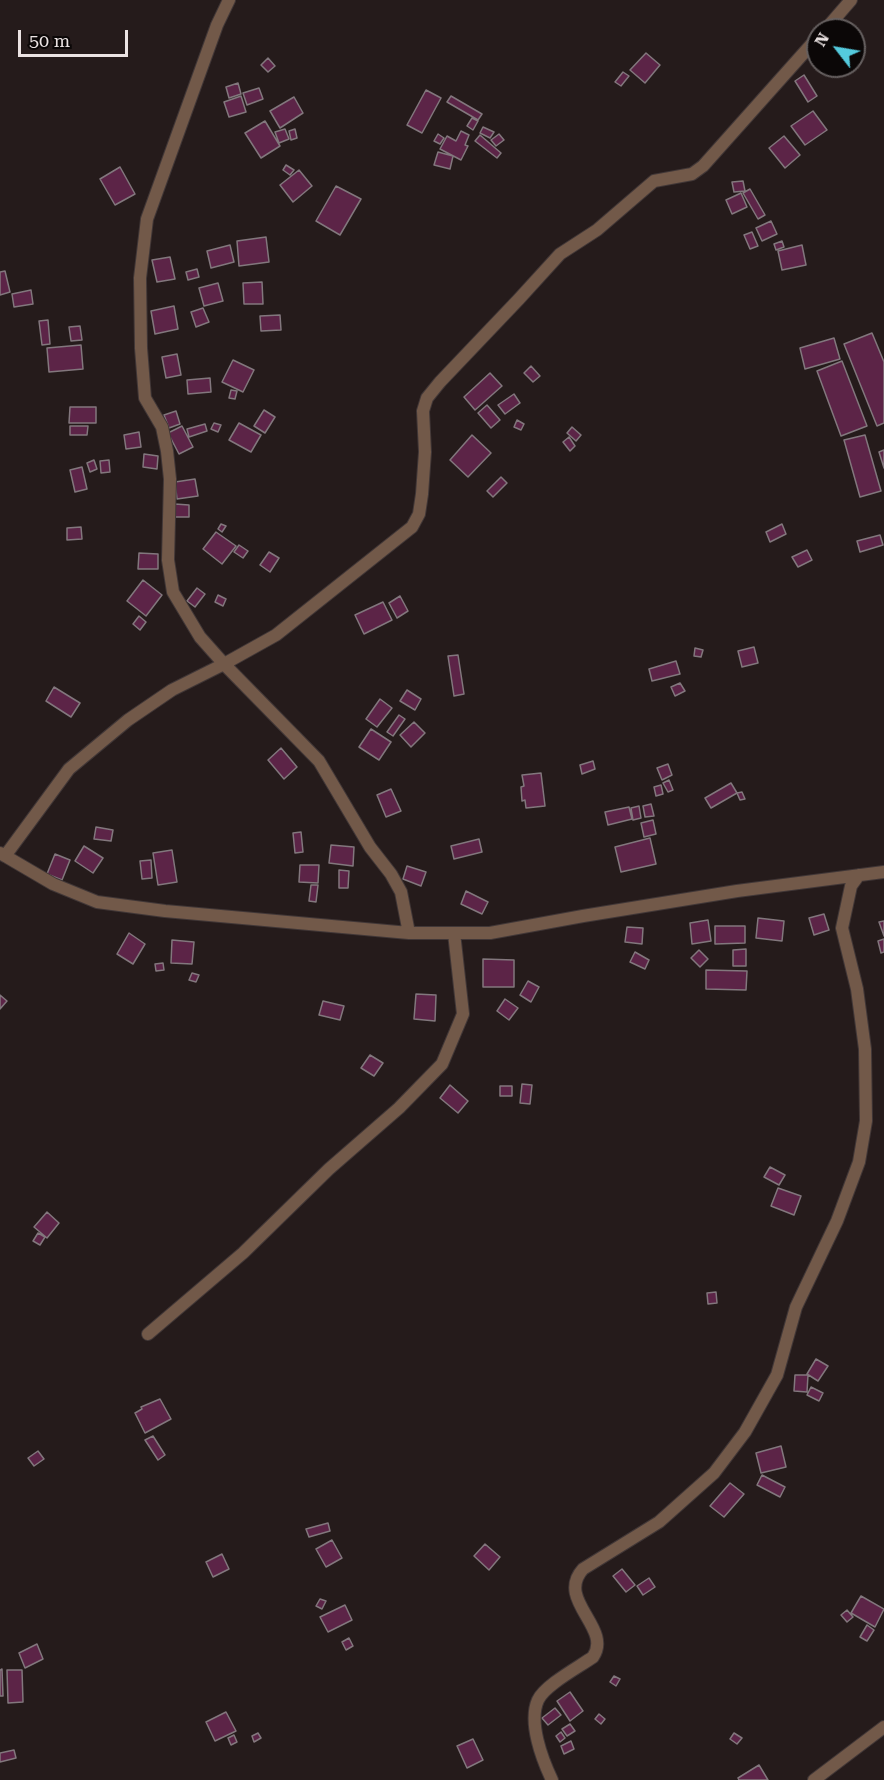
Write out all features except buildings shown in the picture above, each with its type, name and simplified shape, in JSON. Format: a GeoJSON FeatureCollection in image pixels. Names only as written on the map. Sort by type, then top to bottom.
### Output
{"type":"FeatureCollection","features":[{"type":"Feature","properties":{"kind":"street"},"geometry":{"type":"LineString","coordinates":[[229,0],[217,25],[147,219],[140,278],[141,348],[145,398],[162,427],[170,479],[168,560],[173,592],[200,637],[319,761],[370,847],[391,874],[401,892],[409,933]]}},
{"type":"Feature","properties":{"kind":"street"},"geometry":{"type":"LineString","coordinates":[[835,18],[851,0]]}},
{"type":"Feature","properties":{"kind":"street"},"geometry":{"type":"LineString","coordinates":[[806,51],[703,166],[692,174],[654,181],[597,230],[560,254],[440,382],[427,398],[423,411],[422,494],[419,514],[412,527],[276,635],[172,690],[128,720],[69,769],[2,854],[53,884],[97,902],[165,911],[409,933],[490,933],[737,891],[884,872]]}},
{"type":"Feature","properties":{"kind":"street"},"geometry":{"type":"LineString","coordinates":[[552,1780],[539,1746],[534,1714],[539,1698],[550,1687],[593,1657],[599,1641],[578,1601],[575,1581],[578,1574],[659,1522],[714,1473],[745,1432],[777,1375],[796,1307],[837,1221],[859,1162],[866,1121],[865,1048],[856,989],[842,928],[850,886],[859,875]]}},
{"type":"Feature","properties":{"kind":"street"},"geometry":{"type":"LineString","coordinates":[[148,1334],[243,1253],[329,1169],[399,1108],[442,1064],[463,1014],[454,933]]}},
{"type":"Feature","properties":{"kind":"street"},"geometry":{"type":"LineString","coordinates":[[814,1780],[884,1727]]}}]}
